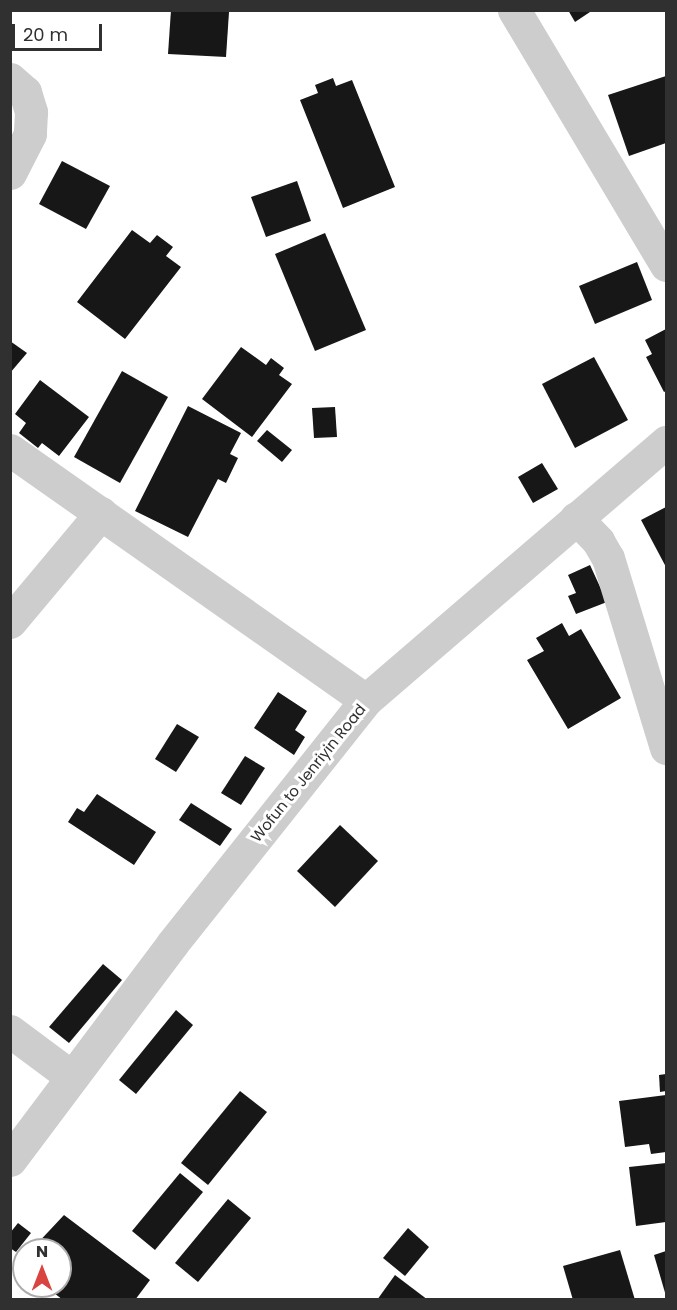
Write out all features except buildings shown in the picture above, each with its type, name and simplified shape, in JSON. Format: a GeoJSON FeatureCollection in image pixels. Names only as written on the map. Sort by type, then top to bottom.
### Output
{"type":"FeatureCollection","features":[{"type":"Feature","properties":{"kind":"street"},"geometry":{"type":"LineString","coordinates":[[513,10],[666,265]]}},
{"type":"Feature","properties":{"kind":"street"},"geometry":{"type":"LineString","coordinates":[[10,79],[24,92],[32,112],[30,134],[10,173]]}},
{"type":"Feature","properties":{"kind":"street","name":"Wofun to Jenriyin Road"},"geometry":{"type":"LineString","coordinates":[[10,1160],[172,944],[366,700],[666,442]]}},
{"type":"Feature","properties":{"kind":"street"},"geometry":{"type":"LineString","coordinates":[[10,450],[366,700]]}},
{"type":"Feature","properties":{"kind":"street"},"geometry":{"type":"LineString","coordinates":[[10,622],[101,513]]}},
{"type":"Feature","properties":{"kind":"street"},"geometry":{"type":"LineString","coordinates":[[576,518],[598,541],[608,558],[666,748]]}},
{"type":"Feature","properties":{"kind":"street"},"geometry":{"type":"LineString","coordinates":[[10,1031],[72,1077]]}}]}
